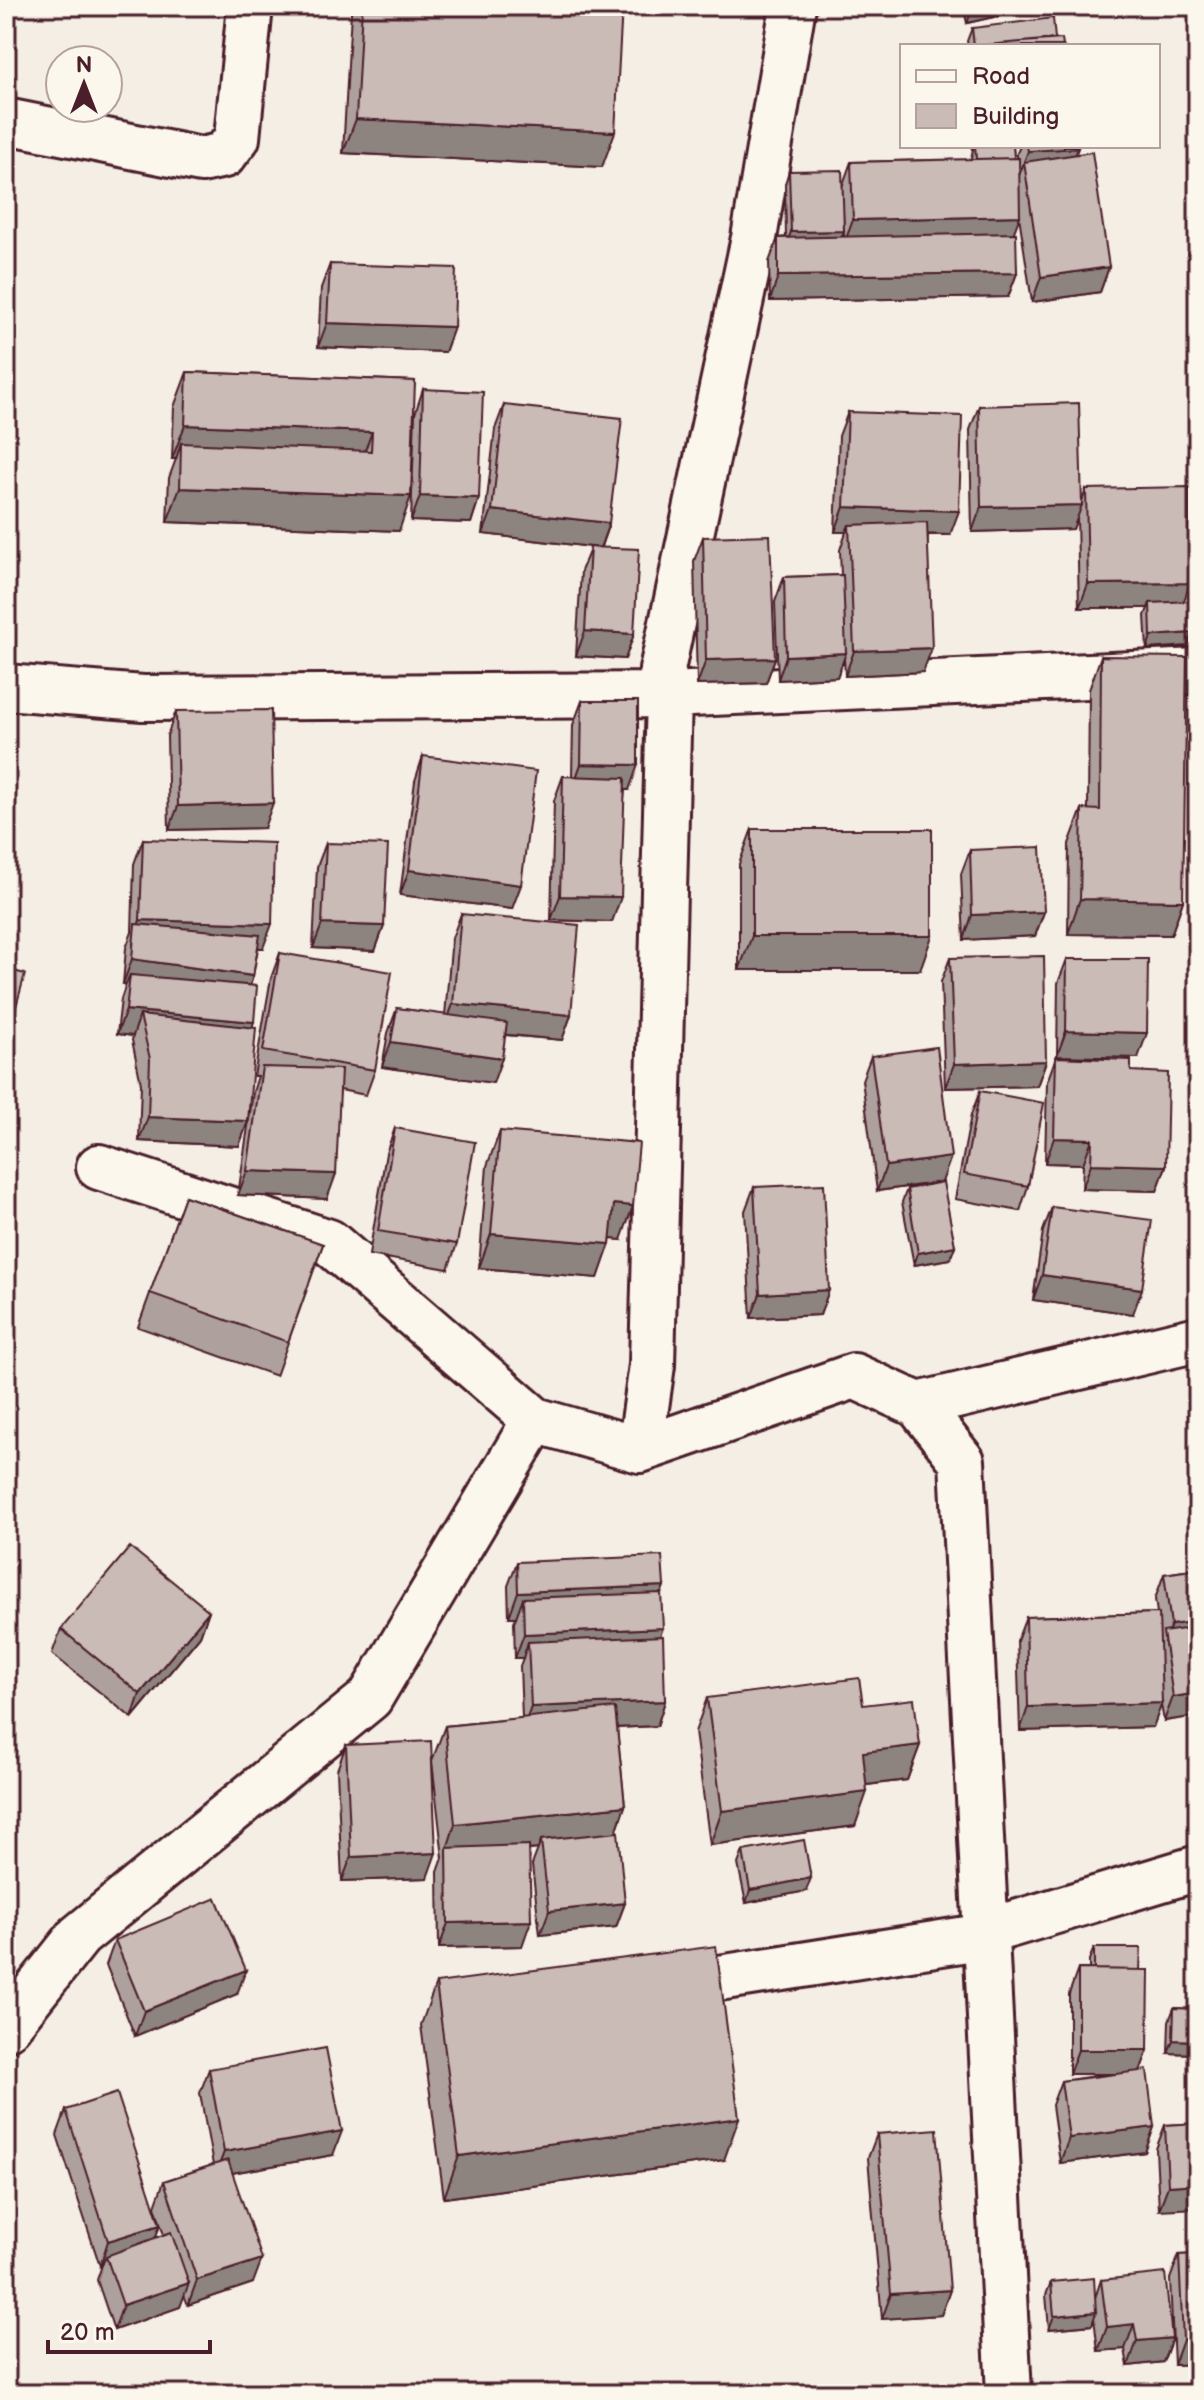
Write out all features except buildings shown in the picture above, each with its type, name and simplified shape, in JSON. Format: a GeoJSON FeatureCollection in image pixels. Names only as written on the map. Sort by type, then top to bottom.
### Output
{"type":"FeatureCollection","features":[{"type":"Feature","properties":{"kind":"street"},"geometry":{"type":"LineString","coordinates":[[6,121],[201,160],[224,155],[237,138],[250,6]]}},
{"type":"Feature","properties":{"kind":"street"},"geometry":{"type":"LineString","coordinates":[[640,1450],[652,1365],[669,695],[662,670],[754,238],[793,6]]}},
{"type":"Feature","properties":{"kind":"street"},"geometry":{"type":"LineString","coordinates":[[6,687],[143,698],[669,695],[1198,671]]}},
{"type":"Feature","properties":{"kind":"street"},"geometry":{"type":"LineString","coordinates":[[99,1167],[329,1242],[535,1420],[640,1450],[854,1376],[918,1405],[962,1461],[1009,2394]]}},
{"type":"Feature","properties":{"kind":"street"},"geometry":{"type":"LineString","coordinates":[[918,1405],[1198,1339]]}},
{"type":"Feature","properties":{"kind":"street"},"geometry":{"type":"LineString","coordinates":[[6,2028],[79,1936],[370,1698],[535,1420]]}},
{"type":"Feature","properties":{"kind":"street"},"geometry":{"type":"LineString","coordinates":[[631,1992],[973,1938],[1198,1868]]}}]}
